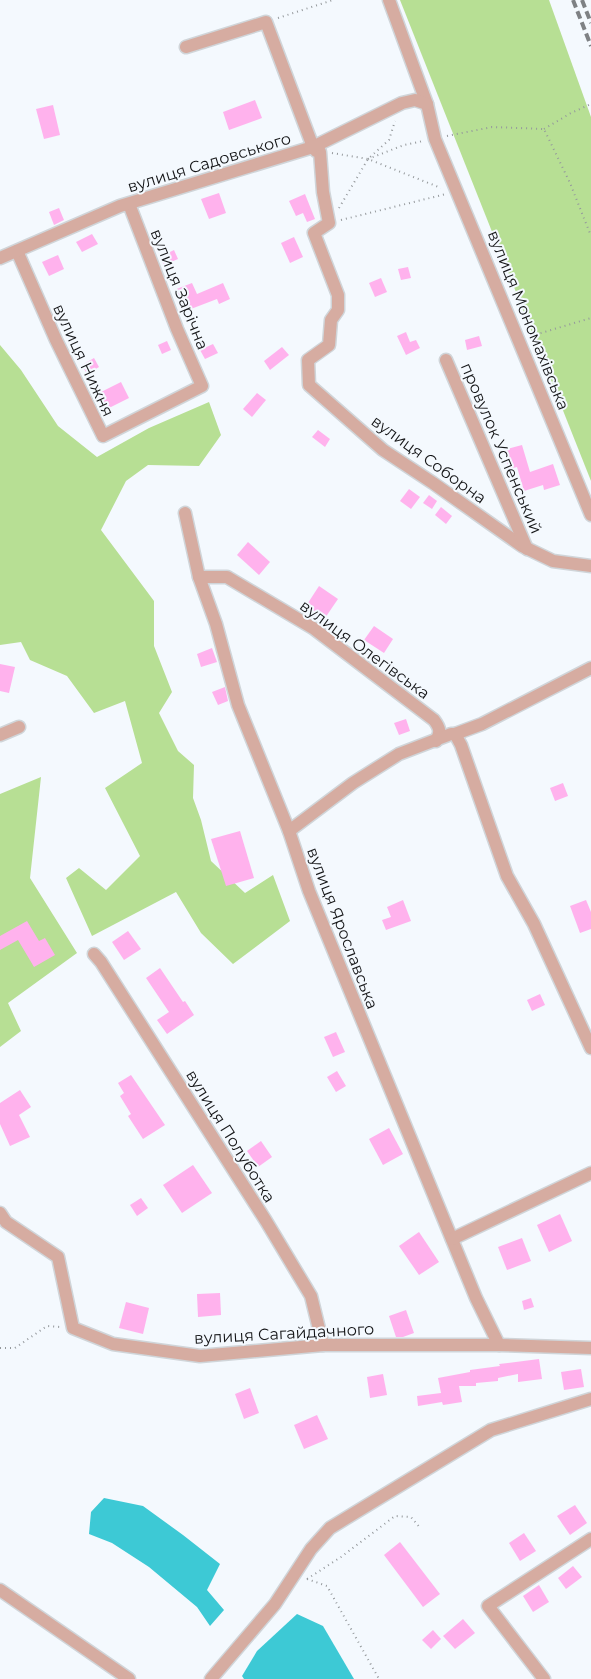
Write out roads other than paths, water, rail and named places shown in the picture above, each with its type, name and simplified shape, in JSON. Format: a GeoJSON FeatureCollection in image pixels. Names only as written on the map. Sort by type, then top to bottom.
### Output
{"type":"FeatureCollection","features":[{"type":"Feature","properties":{"kind":"street","name":"вулиця Мономахівська"},"geometry":{"type":"LineString","coordinates":[[389,0],[427,104],[435,139],[591,515]]}},
{"type":"Feature","properties":{"kind":"street"},"geometry":{"type":"LineString","coordinates":[[186,47],[266,22],[316,149]]}},
{"type":"Feature","properties":{"kind":"street"},"geometry":{"type":"LineString","coordinates":[[402,103],[412,90],[415,72]]}},
{"type":"Feature","properties":{"kind":"street","name":"вулиця Садовського"},"geometry":{"type":"LineString","coordinates":[[0,258],[101,214],[129,204],[316,149],[402,103],[415,100],[427,104]]}},
{"type":"Feature","properties":{"kind":"street","name":"вулиця Соборна"},"geometry":{"type":"LineString","coordinates":[[316,149],[322,192],[330,223],[314,234],[338,295],[338,310],[332,320],[329,345],[308,360],[309,385],[383,450],[527,549],[553,561],[591,566]]}},
{"type":"Feature","properties":{"kind":"street","name":"вулиця Зарічна"},"geometry":{"type":"LineString","coordinates":[[129,204],[177,329],[202,386]]}},
{"type":"Feature","properties":{"kind":"street","name":"вулиця Нижня"},"geometry":{"type":"LineString","coordinates":[[17,251],[56,340],[103,436],[202,386]]}},
{"type":"Feature","properties":{"kind":"street","name":"провулок Успенський"},"geometry":{"type":"LineString","coordinates":[[446,360],[527,549]]}},
{"type":"Feature","properties":{"kind":"street","name":"вулиця Ярославська"},"geometry":{"type":"LineString","coordinates":[[185,513],[199,576],[216,624],[238,705],[289,831],[309,891],[476,1298],[499,1345]]}},
{"type":"Feature","properties":{"kind":"street","name":"вулиця Олегівська"},"geometry":{"type":"LineString","coordinates":[[199,576],[227,577],[314,628],[434,720],[440,732],[436,741]]}},
{"type":"Feature","properties":{"kind":"street"},"geometry":{"type":"LineString","coordinates":[[289,831],[353,783],[399,754],[482,724],[591,668]]}},
{"type":"Feature","properties":{"kind":"street"},"geometry":{"type":"LineString","coordinates":[[0,735],[19,727]]}},
{"type":"Feature","properties":{"kind":"street"},"geometry":{"type":"LineString","coordinates":[[455,734],[461,744],[507,876],[534,924],[591,1048]]}},
{"type":"Feature","properties":{"kind":"street","name":"вулиця Полуботка"},"geometry":{"type":"LineString","coordinates":[[94,954],[101,962],[266,1221],[311,1296],[323,1345]]}},
{"type":"Feature","properties":{"kind":"street"},"geometry":{"type":"LineString","coordinates":[[452,1239],[591,1173]]}},
{"type":"Feature","properties":{"kind":"street","name":"вулиця Сагайдачного"},"geometry":{"type":"LineString","coordinates":[[0,1213],[6,1222],[58,1257],[73,1328],[113,1344],[200,1356],[323,1345],[499,1345],[591,1348]]}},
{"type":"Feature","properties":{"kind":"street"},"geometry":{"type":"LineString","coordinates":[[212,1679],[275,1604],[311,1549],[330,1528],[491,1430],[591,1400]]}},
{"type":"Feature","properties":{"kind":"street"},"geometry":{"type":"LineString","coordinates":[[544,1679],[488,1606],[591,1539]]}},
{"type":"Feature","properties":{"kind":"street"},"geometry":{"type":"LineString","coordinates":[[0,1590],[129,1679]]}},
{"type":"Feature","properties":{"kind":"water"},"geometry":{"type":"Polygon","coordinates":[[[104,1498],[143,1506],[220,1564],[207,1590],[224,1610],[210,1626],[197,1607],[149,1567],[112,1543],[89,1534],[91,1512],[104,1498]]]}},
{"type":"Feature","properties":{"kind":"water"},"geometry":{"type":"Polygon","coordinates":[[[297,1614],[323,1626],[354,1679],[244,1679],[242,1676],[257,1651],[297,1614]]]}},
{"type":"Feature","properties":{"kind":"railway"},"geometry":{"type":"LineString","coordinates":[[573,0],[591,46]]}},
{"type":"Feature","properties":{"kind":"railway"},"geometry":{"type":"LineString","coordinates":[[582,0],[591,23]]}}]}
